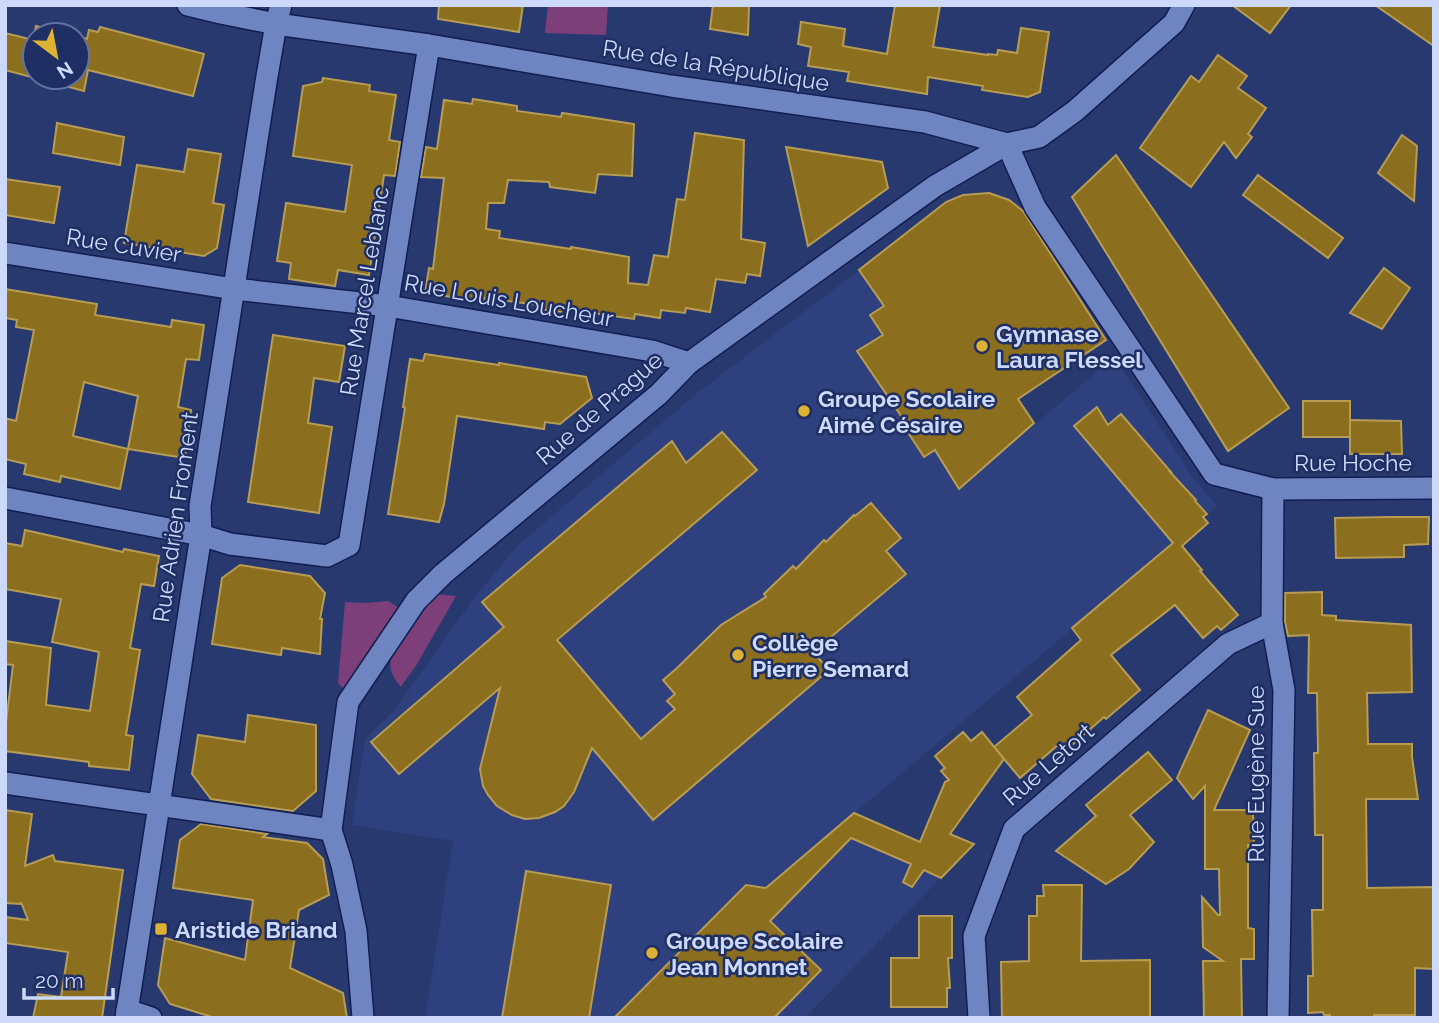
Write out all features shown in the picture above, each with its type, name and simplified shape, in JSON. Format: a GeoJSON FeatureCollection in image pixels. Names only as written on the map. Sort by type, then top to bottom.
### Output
{"type":"FeatureCollection","features":[{"type":"Feature","properties":{"kind":"street","name":"Rue de la République"},"geometry":{"type":"LineString","coordinates":[[188,5],[221,13],[279,15],[429,45],[671,86],[925,122],[1007,144],[1039,137],[1074,111],[1174,23],[1184,5]]}},
{"type":"Feature","properties":{"kind":"street","name":"Rue Adrien Froment"},"geometry":{"type":"LineString","coordinates":[[126,1014],[201,535],[200,506],[279,15]]}},
{"type":"Feature","properties":{"kind":"street","name":"Rue Marcel Leblanc"},"geometry":{"type":"LineString","coordinates":[[201,535],[230,544],[327,556],[349,545],[429,45]]}},
{"type":"Feature","properties":{"kind":"street","name":"Rue de Prague"},"geometry":{"type":"LineString","coordinates":[[331,830],[348,702],[416,601],[443,574],[659,394],[689,363],[935,186],[1007,144]]}},
{"type":"Feature","properties":{"kind":"street","name":"Rue Hoche"},"geometry":{"type":"LineString","coordinates":[[1007,144],[1035,207],[1214,474],[1273,489],[1434,488]]}},
{"type":"Feature","properties":{"kind":"street","name":"Rue Cuvier"},"geometry":{"type":"LineString","coordinates":[[5,253],[234,289]]}},
{"type":"Feature","properties":{"kind":"street","name":"Rue Louis Loucheur"},"geometry":{"type":"LineString","coordinates":[[234,289],[388,306],[652,351],[689,363]]}},
{"type":"Feature","properties":{"kind":"street","name":"Rue Eugène Sue"},"geometry":{"type":"LineString","coordinates":[[1273,489],[1272,623],[1284,690],[1278,1018]]}},
{"type":"Feature","properties":{"kind":"street"},"geometry":{"type":"LineString","coordinates":[[5,498],[201,535]]}},
{"type":"Feature","properties":{"kind":"street","name":"Rue Letort"},"geometry":{"type":"LineString","coordinates":[[979,1018],[974,936],[1014,829],[1228,644],[1272,623]]}},
{"type":"Feature","properties":{"kind":"street"},"geometry":{"type":"LineString","coordinates":[[5,783],[331,830],[342,865],[356,931],[363,1018]]}},
{"type":"Feature","properties":{"kind":"street"},"geometry":{"type":"LineString","coordinates":[[126,1014],[151,1018]]}},
{"type":"Feature","properties":{"kind":"shaded area"},"geometry":{"type":"Polygon","coordinates":[[[548,5],[608,5],[606,35],[545,33],[548,5]]]}},
{"type":"Feature","properties":{"kind":"shaded area","name":"Collège Pierre Semard"},"geometry":{"type":"Polygon","coordinates":[[[859,270],[884,306],[870,315],[883,335],[858,352],[912,432],[909,435],[923,457],[935,450],[959,489],[1114,357],[1194,479],[1217,506],[855,813],[959,859],[805,1018],[425,1018],[453,841],[352,825],[365,739],[393,712],[474,598],[518,545],[696,394],[859,270]]]}},
{"type":"Feature","properties":{"kind":"shaded area"},"geometry":{"type":"Polygon","coordinates":[[[436,594],[456,596],[401,687],[391,672],[393,653],[436,594]]]}},
{"type":"Feature","properties":{"kind":"shaded area"},"geometry":{"type":"Polygon","coordinates":[[[388,601],[401,609],[344,689],[338,683],[345,602],[388,601]]]}},
{"type":"Feature","properties":{"kind":"building"},"geometry":{"type":"Polygon","coordinates":[[[439,5],[523,5],[519,32],[438,19],[439,5]]]}},
{"type":"Feature","properties":{"kind":"building"},"geometry":{"type":"Polygon","coordinates":[[[713,5],[749,5],[748,35],[710,29],[713,5]]]}},
{"type":"Feature","properties":{"kind":"building"},"geometry":{"type":"Polygon","coordinates":[[[895,5],[940,5],[933,47],[988,55],[997,55],[998,50],[1017,53],[1021,28],[1049,32],[1040,92],[1028,97],[982,90],[983,86],[928,77],[927,94],[847,81],[849,72],[808,66],[811,47],[798,44],[801,22],[845,29],[843,46],[887,54],[895,5]]]}},
{"type":"Feature","properties":{"kind":"building"},"geometry":{"type":"Polygon","coordinates":[[[1232,5],[1291,5],[1270,33],[1232,5]]]}},
{"type":"Feature","properties":{"kind":"building"},"geometry":{"type":"Polygon","coordinates":[[[1375,5],[1434,5],[1434,46],[1375,5]]]}},
{"type":"Feature","properties":{"kind":"building"},"geometry":{"type":"Polygon","coordinates":[[[100,27],[204,54],[193,96],[91,71],[91,30],[98,32],[100,27]]]}},
{"type":"Feature","properties":{"kind":"building"},"geometry":{"type":"Polygon","coordinates":[[[5,33],[21,37],[21,74],[5,70],[5,33]]]}},
{"type":"Feature","properties":{"kind":"building"},"geometry":{"type":"Polygon","coordinates":[[[1218,55],[1247,76],[1238,88],[1266,108],[1248,134],[1252,137],[1236,158],[1224,142],[1191,187],[1140,148],[1191,76],[1199,82],[1218,55]]]}},
{"type":"Feature","properties":{"kind":"building"},"geometry":{"type":"Polygon","coordinates":[[[323,78],[370,85],[369,91],[396,95],[389,140],[400,142],[395,176],[384,175],[369,275],[338,270],[335,286],[289,279],[291,263],[277,261],[286,203],[345,212],[352,165],[293,156],[303,86],[322,82],[323,78]]]}},
{"type":"Feature","properties":{"kind":"building"},"geometry":{"type":"Polygon","coordinates":[[[473,99],[517,106],[517,111],[561,117],[562,113],[634,124],[632,176],[598,174],[595,193],[550,187],[549,182],[508,180],[504,203],[488,203],[486,229],[500,231],[499,238],[629,257],[628,283],[648,285],[654,255],[668,257],[677,199],[685,200],[695,133],[744,140],[741,239],[765,243],[760,276],[747,274],[745,283],[716,279],[710,312],[686,308],[685,313],[661,310],[660,318],[635,314],[634,319],[563,309],[562,312],[537,309],[538,305],[485,298],[485,302],[425,293],[429,268],[433,269],[444,178],[421,177],[426,147],[437,149],[444,100],[472,104],[473,99]]]}},
{"type":"Feature","properties":{"kind":"building"},"geometry":{"type":"Polygon","coordinates":[[[57,123],[124,137],[120,165],[53,153],[57,123]]]}},
{"type":"Feature","properties":{"kind":"building"},"geometry":{"type":"Polygon","coordinates":[[[1402,135],[1417,146],[1414,201],[1378,173],[1402,135]]]}},
{"type":"Feature","properties":{"kind":"building"},"geometry":{"type":"Polygon","coordinates":[[[786,147],[882,162],[888,188],[808,246],[786,147]]]}},
{"type":"Feature","properties":{"kind":"building"},"geometry":{"type":"Polygon","coordinates":[[[188,149],[221,154],[213,203],[224,205],[217,248],[204,256],[124,243],[137,165],[184,172],[188,149]]]}},
{"type":"Feature","properties":{"kind":"building"},"geometry":{"type":"Polygon","coordinates":[[[1116,155],[1289,408],[1228,451],[1072,197],[1116,155]]]}},
{"type":"Feature","properties":{"kind":"building"},"geometry":{"type":"Polygon","coordinates":[[[1258,175],[1343,238],[1328,258],[1243,195],[1258,175]]]}},
{"type":"Feature","properties":{"kind":"building"},"geometry":{"type":"Polygon","coordinates":[[[5,179],[60,187],[54,223],[5,215],[5,179]]]}},
{"type":"Feature","properties":{"kind":"building","name":"Gymnase Laura Flessel"},"geometry":{"type":"Polygon","coordinates":[[[989,193],[1009,200],[1023,211],[1106,340],[1018,399],[1034,423],[959,489],[935,450],[924,457],[909,434],[912,432],[857,351],[883,335],[870,315],[884,306],[859,270],[946,202],[963,195],[989,193]]]}},
{"type":"Feature","properties":{"kind":"building"},"geometry":{"type":"Polygon","coordinates":[[[1384,268],[1410,288],[1382,329],[1350,313],[1384,268]]]}},
{"type":"Feature","properties":{"kind":"building"},"geometry":{"type":"Polygon","coordinates":[[[5,289],[97,304],[95,315],[171,327],[172,320],[204,325],[199,360],[186,359],[178,407],[191,410],[185,458],[128,449],[120,489],[61,476],[60,482],[24,474],[26,464],[5,459],[5,418],[16,421],[34,330],[16,327],[17,320],[5,318],[5,289]],[[84,382],[73,436],[128,449],[138,396],[84,382]]]}},
{"type":"Feature","properties":{"kind":"building"},"geometry":{"type":"Polygon","coordinates":[[[273,335],[345,346],[339,382],[314,378],[308,423],[332,427],[319,513],[248,502],[273,335]]]}},
{"type":"Feature","properties":{"kind":"building"},"geometry":{"type":"Polygon","coordinates":[[[425,354],[586,377],[592,398],[560,424],[545,422],[544,429],[457,416],[439,522],[388,514],[410,359],[423,361],[425,354]]]}},
{"type":"Feature","properties":{"kind":"building"},"geometry":{"type":"Polygon","coordinates":[[[1303,401],[1350,401],[1350,437],[1303,437],[1303,401]]]}},
{"type":"Feature","properties":{"kind":"building"},"geometry":{"type":"Polygon","coordinates":[[[1097,407],[1108,425],[1121,414],[1207,514],[1203,517],[1208,523],[1182,546],[1238,615],[1221,630],[1217,626],[1203,638],[1175,605],[1111,655],[1140,690],[1064,752],[1058,745],[1020,778],[994,747],[1032,715],[1017,697],[1081,640],[1072,628],[1173,543],[1074,426],[1097,407]]]}},
{"type":"Feature","properties":{"kind":"building"},"geometry":{"type":"Polygon","coordinates":[[[1350,420],[1401,421],[1402,454],[1350,454],[1350,420]]]}},
{"type":"Feature","properties":{"kind":"building"},"geometry":{"type":"Polygon","coordinates":[[[722,432],[757,470],[557,640],[641,739],[675,709],[667,701],[675,694],[663,680],[721,625],[766,597],[764,594],[793,566],[796,569],[824,540],[826,542],[871,503],[901,538],[886,551],[906,574],[813,652],[829,670],[653,820],[592,748],[574,792],[564,806],[555,812],[539,818],[525,819],[497,806],[483,786],[480,769],[500,688],[399,774],[371,742],[504,627],[482,602],[672,441],[686,463],[722,432]]]}},
{"type":"Feature","properties":{"kind":"building"},"geometry":{"type":"Polygon","coordinates":[[[1429,517],[1428,544],[1404,545],[1404,557],[1336,558],[1335,518],[1429,517]]]}},
{"type":"Feature","properties":{"kind":"building"},"geometry":{"type":"Polygon","coordinates":[[[25,530],[123,552],[124,549],[159,556],[154,586],[141,584],[130,648],[140,650],[126,735],[133,736],[129,770],[89,766],[89,762],[5,751],[13,665],[5,664],[5,641],[51,648],[46,705],[90,711],[99,652],[52,642],[61,599],[5,589],[5,543],[22,546],[25,530]]]}},
{"type":"Feature","properties":{"kind":"building"},"geometry":{"type":"Polygon","coordinates":[[[240,565],[310,576],[325,593],[320,619],[320,654],[282,648],[281,655],[212,644],[222,578],[240,565]]]}},
{"type":"Feature","properties":{"kind":"building"},"geometry":{"type":"Polygon","coordinates":[[[1322,592],[1322,615],[1336,616],[1336,620],[1411,625],[1412,692],[1367,693],[1368,744],[1412,744],[1418,799],[1366,799],[1367,888],[1434,887],[1434,969],[1415,968],[1415,1015],[1330,1018],[1330,1015],[1324,1015],[1323,1012],[1308,1013],[1308,976],[1313,976],[1312,910],[1323,910],[1323,835],[1315,835],[1314,753],[1318,753],[1317,693],[1308,693],[1309,635],[1288,636],[1285,593],[1322,592]]]}},
{"type":"Feature","properties":{"kind":"building"},"geometry":{"type":"Polygon","coordinates":[[[1208,710],[1250,730],[1214,810],[1253,810],[1254,845],[1248,845],[1248,928],[1254,929],[1254,959],[1241,959],[1242,1018],[1204,1018],[1203,961],[1223,961],[1203,947],[1202,897],[1220,915],[1219,869],[1205,869],[1205,786],[1193,799],[1177,778],[1208,710]]]}},
{"type":"Feature","properties":{"kind":"building"},"geometry":{"type":"Polygon","coordinates":[[[248,715],[316,725],[316,791],[293,811],[211,799],[192,774],[198,735],[245,742],[248,715]]]}},
{"type":"Feature","properties":{"kind":"building"},"geometry":{"type":"Polygon","coordinates":[[[963,732],[971,741],[982,732],[1004,759],[950,834],[974,844],[941,878],[924,870],[912,887],[903,882],[911,864],[851,838],[770,921],[821,970],[774,1018],[614,1018],[746,885],[766,888],[854,813],[920,842],[945,782],[949,780],[941,771],[945,768],[935,756],[963,732]]]}},
{"type":"Feature","properties":{"kind":"building"},"geometry":{"type":"Polygon","coordinates":[[[1148,752],[1172,780],[1130,815],[1154,842],[1129,869],[1106,884],[1056,851],[1096,816],[1086,805],[1148,752]]]}},
{"type":"Feature","properties":{"kind":"building"},"geometry":{"type":"Polygon","coordinates":[[[5,810],[32,814],[25,866],[53,855],[55,861],[123,870],[102,1018],[33,1018],[38,994],[61,997],[68,952],[5,943],[5,917],[28,920],[21,902],[5,903],[5,810]]]}},
{"type":"Feature","properties":{"kind":"building"},"geometry":{"type":"Polygon","coordinates":[[[201,824],[307,843],[323,859],[329,895],[299,910],[290,968],[343,993],[347,1018],[215,1018],[170,1004],[158,985],[165,938],[245,960],[253,900],[173,888],[180,840],[201,824]]]}},
{"type":"Feature","properties":{"kind":"building"},"geometry":{"type":"Polygon","coordinates":[[[526,871],[611,885],[589,1018],[502,1018],[526,871]]]}},
{"type":"Feature","properties":{"kind":"building"},"geometry":{"type":"Polygon","coordinates":[[[1043,885],[1082,885],[1081,961],[1150,960],[1150,1018],[1002,1018],[1001,962],[1029,961],[1029,916],[1037,916],[1037,896],[1044,896],[1043,885]]]}},
{"type":"Feature","properties":{"kind":"building"},"geometry":{"type":"Polygon","coordinates":[[[919,916],[952,916],[952,958],[948,958],[950,988],[947,988],[947,1007],[891,1007],[891,958],[919,958],[919,916]]]}},
{"type":"Feature","properties":{"kind":"place","name":"Gymnase Laura Flessel"},"geometry":{"type":"Point","coordinates":[982,346]}},
{"type":"Feature","properties":{"kind":"place","name":"Groupe Scolaire Aimé Césaire"},"geometry":{"type":"Point","coordinates":[804,411]}},
{"type":"Feature","properties":{"kind":"place","name":"Collège Pierre Semard"},"geometry":{"type":"Point","coordinates":[738,655]}},
{"type":"Feature","properties":{"kind":"place","name":"Aristide Briand"},"geometry":{"type":"Point","coordinates":[161,929]}},
{"type":"Feature","properties":{"kind":"place","name":"Groupe Scolaire Jean Monnet"},"geometry":{"type":"Point","coordinates":[652,953]}}]}
